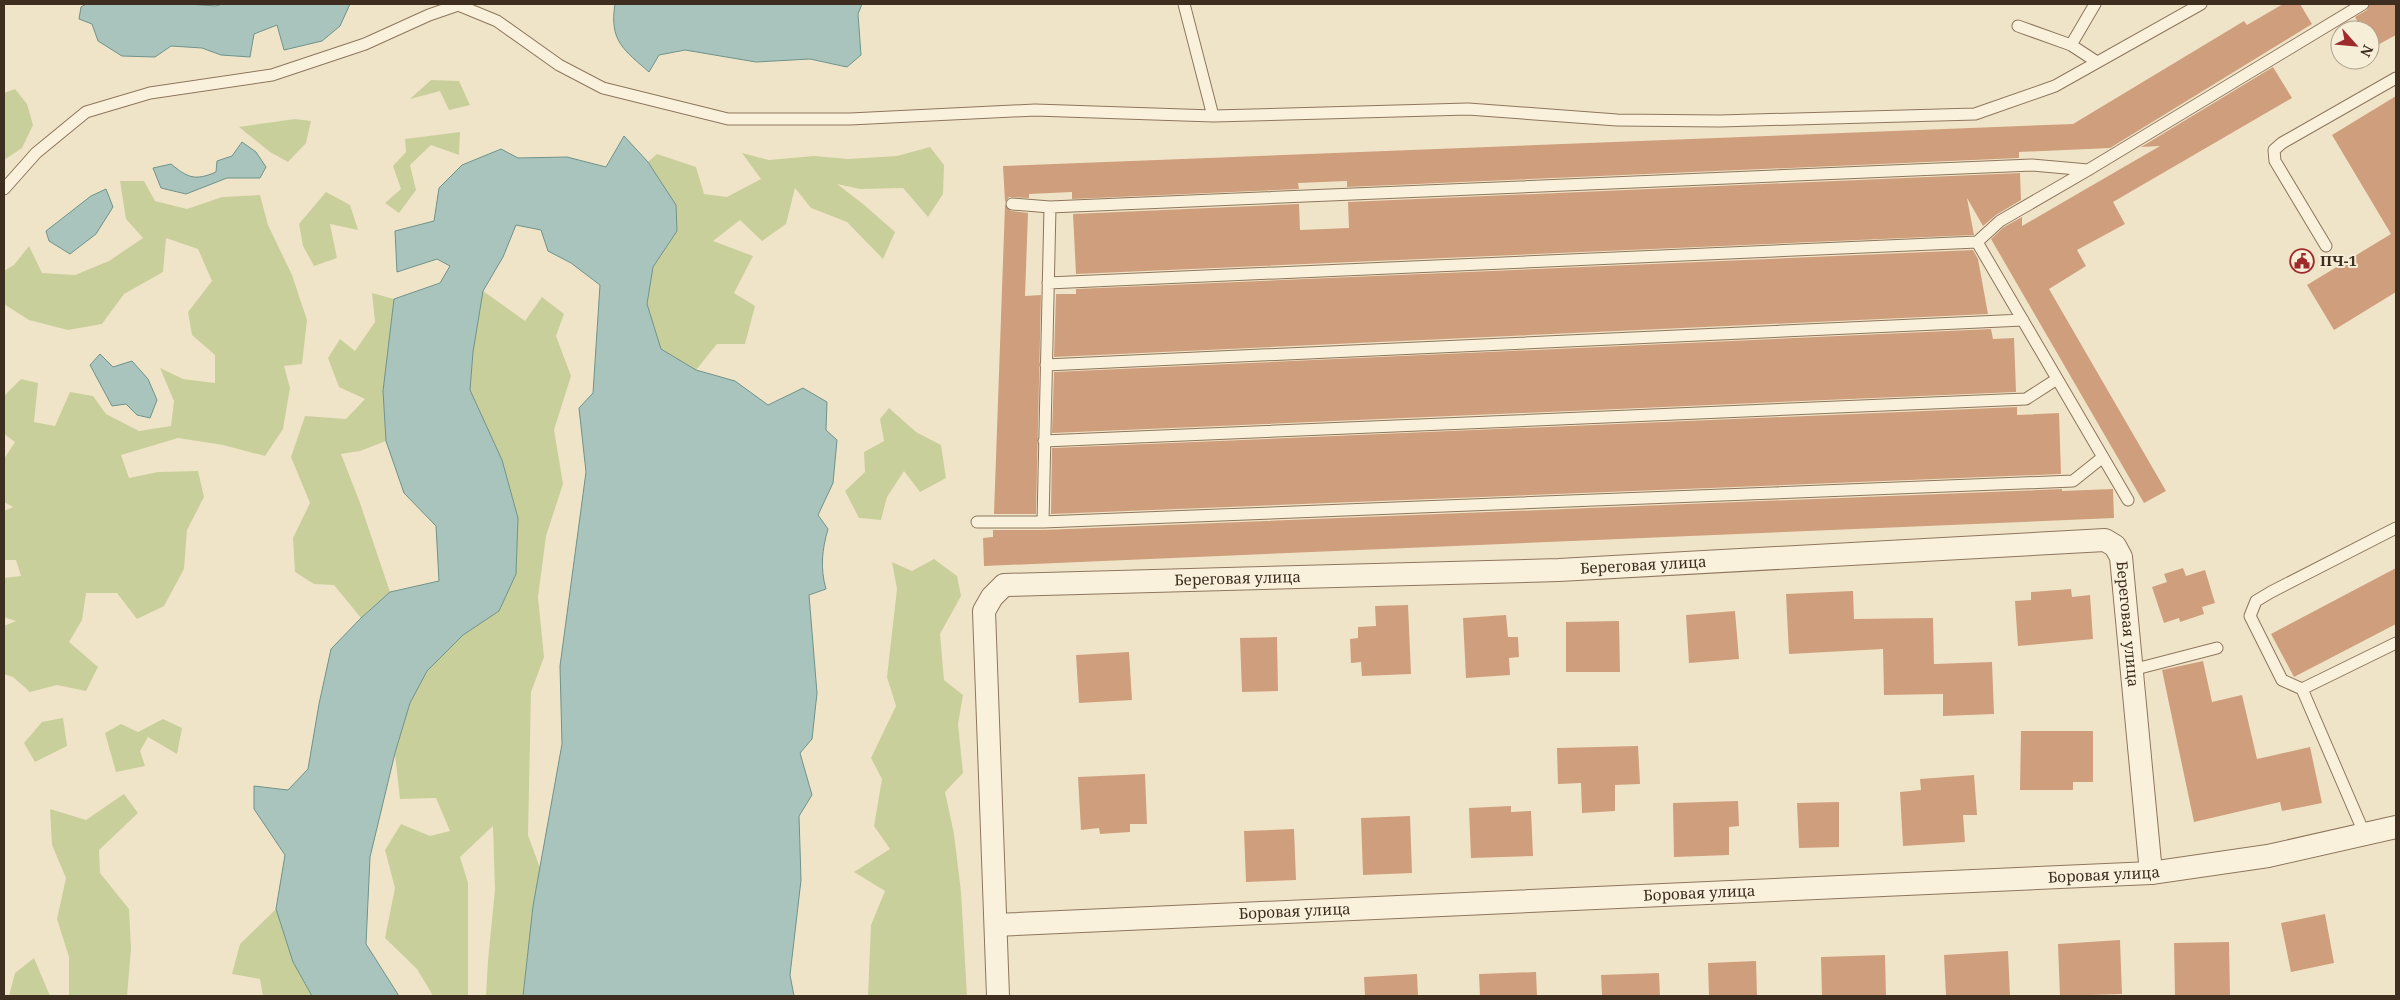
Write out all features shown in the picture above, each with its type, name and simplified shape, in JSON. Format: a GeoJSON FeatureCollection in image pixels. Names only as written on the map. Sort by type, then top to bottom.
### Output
{"type":"FeatureCollection","features":[{"type":"Feature","properties":{"kind":"street","name":"Береговая улица"},"geometry":{"type":"LineString","coordinates":[[996,926],[984,611],[992,596],[1004,585],[1559,570],[2105,540],[2115,546],[2122,557],[2151,873]]}},
{"type":"Feature","properties":{"kind":"street","name":"Боровая улица"},"geometry":{"type":"LineString","coordinates":[[996,926],[2151,873],[2268,856],[2396,827]]}},
{"type":"Feature","properties":{"kind":"street"},"geometry":{"type":"LineString","coordinates":[[996,926],[998,996]]}},
{"type":"Feature","properties":{"kind":"lane"},"geometry":{"type":"LineString","coordinates":[[4,189],[36,153],[86,112],[150,93],[272,75],[365,44],[428,15],[458,4],[497,21],[559,65],[602,88],[728,119],[850,118],[1035,110],[1213,116],[1468,108],[1617,120],[1720,121],[1976,114],[2055,86],[2201,4]]}},
{"type":"Feature","properties":{"kind":"lane"},"geometry":{"type":"LineString","coordinates":[[1184,4],[1213,116]]}},
{"type":"Feature","properties":{"kind":"lane"},"geometry":{"type":"LineString","coordinates":[[2071,44],[2095,4]]}},
{"type":"Feature","properties":{"kind":"lane"},"geometry":{"type":"LineString","coordinates":[[1048,283],[1978,242],[2000,221],[2363,4]]}},
{"type":"Feature","properties":{"kind":"lane"},"geometry":{"type":"LineString","coordinates":[[2018,26],[2071,44],[2097,62]]}},
{"type":"Feature","properties":{"kind":"lane"},"geometry":{"type":"LineString","coordinates":[[2326,246],[2275,161],[2274,150],[2282,142],[2396,78]]}},
{"type":"Feature","properties":{"kind":"lane"},"geometry":{"type":"LineString","coordinates":[[1012,204],[1050,207],[2032,165],[2088,170]]}},
{"type":"Feature","properties":{"kind":"lane"},"geometry":{"type":"LineString","coordinates":[[1043,522],[1050,207]]}},
{"type":"Feature","properties":{"kind":"lane"},"geometry":{"type":"LineString","coordinates":[[1978,242],[2128,500]]}},
{"type":"Feature","properties":{"kind":"lane"},"geometry":{"type":"LineString","coordinates":[[1046,365],[2023,320]]}},
{"type":"Feature","properties":{"kind":"lane"},"geometry":{"type":"LineString","coordinates":[[1044,441],[2026,398],[2057,379]]}},
{"type":"Feature","properties":{"kind":"lane"},"geometry":{"type":"LineString","coordinates":[[977,522],[1043,522],[2073,481],[2103,457]]}},
{"type":"Feature","properties":{"kind":"lane"},"geometry":{"type":"LineString","coordinates":[[2365,835],[2302,689],[2282,680],[2250,616],[2256,601],[2396,528]]}},
{"type":"Feature","properties":{"kind":"lane"},"geometry":{"type":"LineString","coordinates":[[2302,689],[2396,643]]}},
{"type":"Feature","properties":{"kind":"lane"},"geometry":{"type":"LineString","coordinates":[[2132,670],[2217,648]]}},
{"type":"Feature","properties":{"kind":"green space"},"geometry":{"type":"Polygon","coordinates":[[[431,80],[459,81],[470,105],[449,110],[440,91],[410,99],[431,80]]]}},
{"type":"Feature","properties":{"kind":"green space"},"geometry":{"type":"Polygon","coordinates":[[[15,89],[27,104],[33,125],[22,148],[4,160],[4,93],[15,89]]]}},
{"type":"Feature","properties":{"kind":"green space"},"geometry":{"type":"Polygon","coordinates":[[[295,119],[311,121],[306,143],[288,162],[270,152],[239,127],[295,119]]]}},
{"type":"Feature","properties":{"kind":"green space"},"geometry":{"type":"Polygon","coordinates":[[[460,132],[459,155],[431,145],[410,165],[416,190],[399,213],[385,203],[401,189],[393,166],[406,152],[405,139],[460,132]]]}},
{"type":"Feature","properties":{"kind":"green space"},"geometry":{"type":"Polygon","coordinates":[[[930,147],[944,165],[943,194],[928,217],[903,188],[860,189],[837,184],[895,232],[883,259],[847,222],[811,208],[795,188],[786,224],[762,241],[740,220],[713,241],[753,256],[734,293],[755,306],[745,344],[717,344],[696,370],[661,349],[647,304],[653,267],[677,231],[676,205],[648,162],[657,154],[696,167],[704,194],[727,197],[761,179],[742,153],[769,160],[814,156],[848,159],[897,156],[930,147]]]}},
{"type":"Feature","properties":{"kind":"green space"},"geometry":{"type":"Polygon","coordinates":[[[120,181],[144,181],[155,201],[187,209],[222,197],[260,195],[268,225],[292,275],[307,320],[302,364],[284,366],[290,388],[283,429],[265,456],[223,445],[178,438],[121,455],[129,478],[158,472],[198,471],[204,497],[187,530],[184,569],[164,606],[137,619],[117,593],[86,593],[82,620],[69,642],[98,667],[86,691],[57,685],[30,692],[13,677],[4,674],[4,626],[16,621],[4,617],[4,578],[21,576],[16,560],[4,560],[4,511],[13,507],[4,502],[4,459],[15,442],[4,434],[4,396],[21,379],[38,383],[34,422],[55,426],[70,392],[93,396],[106,414],[139,431],[171,426],[174,401],[160,368],[183,379],[215,383],[215,355],[192,335],[188,312],[212,281],[198,249],[166,238],[163,272],[124,294],[102,324],[68,330],[29,320],[4,304],[4,271],[14,265],[29,246],[42,273],[75,275],[109,261],[143,238],[126,219],[120,181]]]}},
{"type":"Feature","properties":{"kind":"green space"},"geometry":{"type":"Polygon","coordinates":[[[326,192],[350,205],[358,230],[330,224],[337,258],[314,266],[303,246],[299,224],[326,192]]]}},
{"type":"Feature","properties":{"kind":"green space"},"geometry":{"type":"Polygon","coordinates":[[[483,291],[525,321],[542,297],[564,314],[556,336],[571,376],[554,430],[563,484],[546,536],[538,597],[544,657],[531,692],[528,835],[540,868],[533,906],[523,996],[486,996],[495,890],[493,826],[460,857],[468,883],[468,996],[431,996],[432,994],[417,969],[385,938],[395,888],[385,850],[401,824],[430,836],[450,831],[436,798],[400,799],[395,754],[410,703],[427,671],[463,635],[499,611],[516,573],[518,518],[502,460],[470,390],[473,352],[483,291]]]}},
{"type":"Feature","properties":{"kind":"green space"},"geometry":{"type":"Polygon","coordinates":[[[372,293],[394,299],[383,391],[386,441],[360,451],[341,454],[360,503],[390,592],[361,618],[334,585],[314,584],[295,572],[293,538],[310,503],[291,457],[305,416],[346,419],[365,399],[339,387],[328,358],[340,339],[355,351],[375,322],[372,293]]]}},
{"type":"Feature","properties":{"kind":"green space"},"geometry":{"type":"Polygon","coordinates":[[[889,408],[916,432],[941,445],[946,478],[920,492],[904,471],[887,497],[881,520],[859,518],[845,491],[865,472],[864,452],[884,441],[880,419],[889,408]]]}},
{"type":"Feature","properties":{"kind":"green space"},"geometry":{"type":"Polygon","coordinates":[[[934,559],[957,576],[961,596],[940,634],[944,680],[963,695],[958,724],[963,773],[945,792],[954,834],[961,892],[967,996],[868,996],[871,925],[885,891],[854,872],[890,849],[874,826],[882,779],[871,758],[896,706],[887,677],[897,589],[892,562],[912,571],[934,559]]]}},
{"type":"Feature","properties":{"kind":"green space"},"geometry":{"type":"Polygon","coordinates":[[[63,718],[67,746],[35,762],[24,743],[42,722],[63,718]]]}},
{"type":"Feature","properties":{"kind":"green space"},"geometry":{"type":"Polygon","coordinates":[[[163,719],[182,728],[177,754],[148,737],[140,751],[145,766],[116,772],[105,733],[121,724],[138,732],[163,719]]]}},
{"type":"Feature","properties":{"kind":"green space"},"geometry":{"type":"Polygon","coordinates":[[[124,794],[138,813],[99,850],[100,873],[129,909],[131,949],[127,996],[69,996],[69,957],[57,919],[66,878],[52,845],[50,809],[86,820],[124,794]]]}},
{"type":"Feature","properties":{"kind":"green space"},"geometry":{"type":"Polygon","coordinates":[[[276,909],[293,962],[312,996],[263,996],[260,979],[232,974],[240,944],[276,909]]]}},
{"type":"Feature","properties":{"kind":"green space"},"geometry":{"type":"Polygon","coordinates":[[[34,958],[50,996],[9,996],[15,973],[34,958]]]}},
{"type":"Feature","properties":{"kind":"water"},"geometry":{"type":"Polygon","coordinates":[[[86,4],[189,4],[216,6],[222,4],[350,4],[340,26],[322,41],[284,50],[277,25],[254,34],[250,57],[221,55],[202,48],[171,46],[155,57],[122,56],[98,41],[92,24],[79,19],[81,7],[86,4]]]}},
{"type":"Feature","properties":{"kind":"water"},"geometry":{"type":"Polygon","coordinates":[[[615,4],[862,4],[858,14],[861,55],[847,67],[810,59],[756,62],[685,50],[659,55],[649,72],[620,44],[614,27],[615,4]]]}},
{"type":"Feature","properties":{"kind":"water"},"geometry":{"type":"Polygon","coordinates":[[[624,136],[648,162],[676,205],[677,231],[653,267],[647,304],[661,349],[696,370],[735,381],[768,405],[803,388],[827,402],[826,430],[837,440],[833,483],[818,515],[828,529],[823,559],[826,589],[809,595],[817,693],[812,739],[800,753],[812,795],[799,816],[801,880],[790,975],[794,996],[523,996],[533,906],[562,744],[560,666],[586,472],[579,408],[593,393],[600,285],[571,263],[548,251],[541,230],[516,225],[503,257],[483,291],[473,352],[470,390],[502,460],[518,518],[516,574],[499,611],[463,635],[427,671],[410,703],[395,753],[370,857],[366,944],[399,996],[312,996],[293,962],[276,909],[285,855],[254,809],[254,786],[288,790],[308,769],[331,649],[390,592],[439,581],[436,526],[404,493],[386,441],[383,391],[394,299],[440,283],[450,266],[437,259],[397,272],[395,231],[434,221],[439,188],[462,165],[501,149],[518,158],[567,157],[606,167],[624,136]]]}},
{"type":"Feature","properties":{"kind":"water"},"geometry":{"type":"Polygon","coordinates":[[[242,142],[256,152],[266,167],[260,178],[227,178],[186,194],[161,188],[153,168],[171,164],[192,177],[209,175],[216,172],[217,161],[232,156],[242,142]]]}},
{"type":"Feature","properties":{"kind":"water"},"geometry":{"type":"Polygon","coordinates":[[[106,189],[113,207],[96,234],[70,254],[49,241],[46,231],[91,196],[106,189]]]}},
{"type":"Feature","properties":{"kind":"water"},"geometry":{"type":"Polygon","coordinates":[[[100,354],[113,367],[132,361],[148,379],[157,400],[150,418],[137,415],[126,404],[112,406],[90,365],[100,354]]]}},
{"type":"Feature","properties":{"kind":"building"},"geometry":{"type":"Polygon","coordinates":[[[2283,4],[2300,4],[2312,24],[2110,148],[2019,152],[2019,158],[1347,187],[1347,181],[1298,183],[1299,189],[1072,199],[1072,192],[1029,194],[1029,198],[1009,197],[1005,202],[1003,166],[2073,124],[2244,21],[2247,25],[2283,4]]]}},
{"type":"Feature","properties":{"kind":"building"},"geometry":{"type":"Polygon","coordinates":[[[2370,4],[2396,4],[2396,35],[2380,44],[2380,20],[2357,20],[2355,17],[2367,10],[2370,4]]]}},
{"type":"Feature","properties":{"kind":"building"},"geometry":{"type":"Polygon","coordinates":[[[2273,67],[2292,98],[2113,202],[2125,224],[2077,250],[2086,266],[2049,289],[2166,491],[2144,503],[1991,239],[2004,227],[2022,217],[2022,226],[2160,146],[2141,147],[2273,67]]]}},
{"type":"Feature","properties":{"kind":"building"},"geometry":{"type":"Polygon","coordinates":[[[2396,96],[2396,292],[2334,330],[2307,285],[2391,234],[2332,135],[2396,96]]]}},
{"type":"Feature","properties":{"kind":"building"},"geometry":{"type":"Polygon","coordinates":[[[2020,173],[2021,200],[1996,215],[1983,226],[1967,198],[1974,235],[1076,274],[1073,214],[1299,204],[1300,230],[1349,228],[1348,202],[2020,173]]]}},
{"type":"Feature","properties":{"kind":"building"},"geometry":{"type":"Polygon","coordinates":[[[1005,205],[1011,211],[1028,213],[1025,296],[1041,295],[1036,514],[994,514],[1005,205]]]}},
{"type":"Feature","properties":{"kind":"building"},"geometry":{"type":"Polygon","coordinates":[[[1973,250],[1978,259],[1988,314],[1054,357],[1056,294],[1076,294],[1076,289],[1973,250]]]}},
{"type":"Feature","properties":{"kind":"building"},"geometry":{"type":"Polygon","coordinates":[[[1991,329],[1993,339],[2014,338],[2016,392],[1052,433],[1054,372],[1991,329]]]}},
{"type":"Feature","properties":{"kind":"building"},"geometry":{"type":"Polygon","coordinates":[[[2017,407],[2017,415],[2059,413],[2061,474],[1051,514],[1052,448],[2017,407]]]}},
{"type":"Feature","properties":{"kind":"building"},"geometry":{"type":"Polygon","coordinates":[[[2062,489],[2062,491],[2113,489],[2114,518],[984,566],[983,538],[993,537],[993,530],[1043,530],[2062,489]]]}},
{"type":"Feature","properties":{"kind":"building"},"geometry":{"type":"Polygon","coordinates":[[[2183,568],[2186,576],[2205,570],[2215,603],[2202,607],[2204,614],[2180,622],[2179,618],[2164,623],[2152,587],[2167,582],[2164,574],[2183,568]]]}},
{"type":"Feature","properties":{"kind":"building"},"geometry":{"type":"Polygon","coordinates":[[[2396,568],[2396,624],[2294,677],[2271,634],[2396,568]]]}},
{"type":"Feature","properties":{"kind":"building"},"geometry":{"type":"Polygon","coordinates":[[[2071,589],[2072,597],[2090,595],[2093,639],[2018,646],[2015,601],[2031,600],[2031,592],[2071,589]]]}},
{"type":"Feature","properties":{"kind":"building"},"geometry":{"type":"Polygon","coordinates":[[[1853,591],[1854,619],[1933,618],[1934,664],[1992,662],[1994,714],[1943,716],[1943,694],[1884,695],[1883,649],[1789,654],[1786,594],[1853,591]]]}},
{"type":"Feature","properties":{"kind":"building"},"geometry":{"type":"Polygon","coordinates":[[[1408,605],[1411,674],[1362,676],[1361,662],[1351,663],[1350,639],[1358,638],[1358,627],[1376,626],[1375,606],[1408,605]]]}},
{"type":"Feature","properties":{"kind":"building"},"geometry":{"type":"Polygon","coordinates":[[[1735,611],[1739,659],[1689,663],[1686,615],[1735,611]]]}},
{"type":"Feature","properties":{"kind":"building"},"geometry":{"type":"Polygon","coordinates":[[[1506,615],[1508,637],[1518,637],[1519,657],[1509,658],[1510,675],[1466,678],[1463,618],[1506,615]]]}},
{"type":"Feature","properties":{"kind":"building"},"geometry":{"type":"Polygon","coordinates":[[[1619,621],[1620,672],[1566,672],[1566,622],[1619,621]]]}},
{"type":"Feature","properties":{"kind":"building"},"geometry":{"type":"Polygon","coordinates":[[[1277,637],[1278,691],[1242,692],[1240,638],[1277,637]]]}},
{"type":"Feature","properties":{"kind":"building"},"geometry":{"type":"Polygon","coordinates":[[[1129,652],[1132,700],[1079,703],[1076,655],[1129,652]]]}},
{"type":"Feature","properties":{"kind":"building"},"geometry":{"type":"Polygon","coordinates":[[[2203,661],[2212,702],[2242,695],[2257,759],[2310,747],[2322,803],[2282,811],[2280,802],[2194,822],[2162,670],[2203,661]]]}},
{"type":"Feature","properties":{"kind":"building"},"geometry":{"type":"Polygon","coordinates":[[[2021,731],[2093,731],[2093,782],[2073,782],[2073,790],[2020,790],[2021,731]]]}},
{"type":"Feature","properties":{"kind":"building"},"geometry":{"type":"Polygon","coordinates":[[[1638,746],[1640,784],[1615,785],[1615,811],[1582,813],[1581,783],[1558,784],[1557,748],[1638,746]]]}},
{"type":"Feature","properties":{"kind":"building"},"geometry":{"type":"Polygon","coordinates":[[[1145,774],[1147,824],[1130,824],[1130,832],[1100,834],[1099,828],[1081,830],[1078,777],[1145,774]]]}},
{"type":"Feature","properties":{"kind":"building"},"geometry":{"type":"Polygon","coordinates":[[[1974,775],[1977,815],[1963,815],[1965,842],[1903,846],[1900,792],[1921,790],[1920,779],[1974,775]]]}},
{"type":"Feature","properties":{"kind":"building"},"geometry":{"type":"Polygon","coordinates":[[[1738,801],[1739,826],[1729,827],[1729,855],[1674,857],[1673,803],[1738,801]]]}},
{"type":"Feature","properties":{"kind":"building"},"geometry":{"type":"Polygon","coordinates":[[[1839,802],[1839,847],[1799,848],[1797,803],[1839,802]]]}},
{"type":"Feature","properties":{"kind":"building"},"geometry":{"type":"Polygon","coordinates":[[[1511,806],[1511,812],[1531,811],[1533,856],[1471,858],[1469,808],[1511,806]]]}},
{"type":"Feature","properties":{"kind":"building"},"geometry":{"type":"Polygon","coordinates":[[[1410,816],[1412,873],[1363,875],[1361,818],[1410,816]]]}},
{"type":"Feature","properties":{"kind":"building"},"geometry":{"type":"Polygon","coordinates":[[[1294,829],[1296,880],[1246,882],[1244,831],[1294,829]]]}},
{"type":"Feature","properties":{"kind":"building"},"geometry":{"type":"Polygon","coordinates":[[[2325,914],[2334,963],[2291,972],[2281,923],[2325,914]]]}},
{"type":"Feature","properties":{"kind":"building"},"geometry":{"type":"Polygon","coordinates":[[[2120,940],[2122,994],[2060,996],[2058,944],[2120,940]]]}},
{"type":"Feature","properties":{"kind":"building"},"geometry":{"type":"Polygon","coordinates":[[[2229,942],[2230,996],[2175,996],[2174,943],[2229,942]]]}},
{"type":"Feature","properties":{"kind":"building"},"geometry":{"type":"Polygon","coordinates":[[[2008,951],[2010,996],[1946,996],[1944,955],[2008,951]]]}},
{"type":"Feature","properties":{"kind":"building"},"geometry":{"type":"Polygon","coordinates":[[[1885,955],[1886,996],[1822,996],[1821,957],[1885,955]]]}},
{"type":"Feature","properties":{"kind":"building"},"geometry":{"type":"Polygon","coordinates":[[[1756,961],[1757,996],[1709,996],[1708,963],[1756,961]]]}},
{"type":"Feature","properties":{"kind":"building"},"geometry":{"type":"Polygon","coordinates":[[[1536,972],[1537,996],[1480,996],[1479,974],[1536,972]]]}},
{"type":"Feature","properties":{"kind":"building"},"geometry":{"type":"Polygon","coordinates":[[[1659,973],[1660,996],[1602,996],[1601,975],[1659,973]]]}},
{"type":"Feature","properties":{"kind":"building"},"geometry":{"type":"Polygon","coordinates":[[[1417,974],[1418,996],[1365,996],[1364,977],[1417,974]]]}},
{"type":"Feature","properties":{"kind":"place","name":"ПЧ-1"},"geometry":{"type":"Point","coordinates":[2302,261]}}]}
